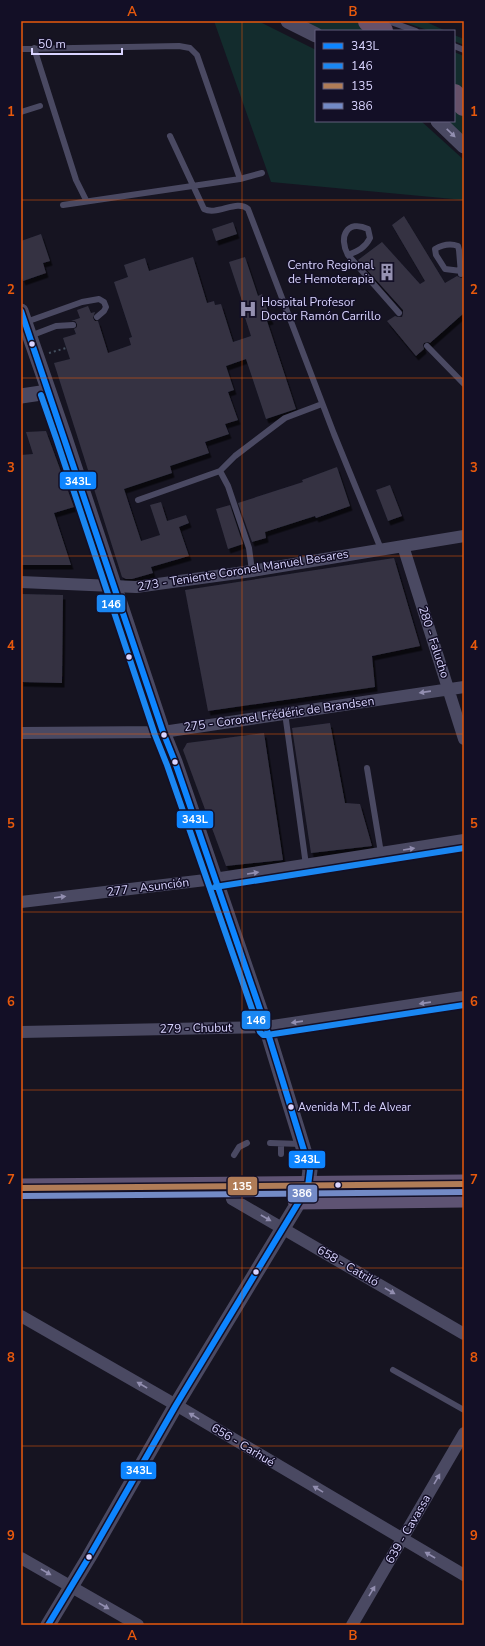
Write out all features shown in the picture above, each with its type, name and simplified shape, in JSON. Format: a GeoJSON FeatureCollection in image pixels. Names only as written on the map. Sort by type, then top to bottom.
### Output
{"type":"FeatureCollection","features":[{"type":"Feature","properties":{"kind":"highway"},"geometry":{"type":"LineString","coordinates":[[369,21],[381,30]]}},
{"type":"Feature","properties":{"kind":"highway"},"geometry":{"type":"LineString","coordinates":[[455,96],[464,105]]}},
{"type":"Feature","properties":{"kind":"main road"},"geometry":{"type":"LineString","coordinates":[[21,1200],[232,1188],[279,1183],[304,1193],[464,1184]]}},
{"type":"Feature","properties":{"kind":"main road"},"geometry":{"type":"LineString","coordinates":[[21,1188],[232,1188],[304,1193],[464,1198]]}},
{"type":"Feature","properties":{"kind":"street"},"geometry":{"type":"LineString","coordinates":[[288,21],[315,34]]}},
{"type":"Feature","properties":{"kind":"street"},"geometry":{"type":"LineString","coordinates":[[439,122],[464,146]]}},
{"type":"Feature","properties":{"kind":"street"},"geometry":{"type":"LineString","coordinates":[[25,323],[163,732],[175,762],[214,879],[266,1026],[289,1106],[303,1144],[310,1170],[304,1193],[176,1405],[89,1557],[70,1586],[48,1625]]}},
{"type":"Feature","properties":{"kind":"street"},"geometry":{"type":"LineString","coordinates":[[21,396],[48,392]]}},
{"type":"Feature","properties":{"kind":"street","name":"273 - Teniente Coronel Manuel Besares"},"geometry":{"type":"LineString","coordinates":[[21,582],[136,587],[252,571],[381,548],[464,536]]}},
{"type":"Feature","properties":{"kind":"street","name":"280 - Falucho"},"geometry":{"type":"LineString","coordinates":[[403,546],[464,739]]}},
{"type":"Feature","properties":{"kind":"street","name":"275 - Coronel Frédéric de Brandsen"},"geometry":{"type":"LineString","coordinates":[[21,733],[163,732],[464,686]]}},
{"type":"Feature","properties":{"kind":"street","name":"277 - Asunción"},"geometry":{"type":"LineString","coordinates":[[21,902],[214,879],[464,840]]}},
{"type":"Feature","properties":{"kind":"street","name":"279 - Chubut"},"geometry":{"type":"LineString","coordinates":[[21,1032],[266,1026],[464,997]]}},
{"type":"Feature","properties":{"kind":"street","name":"658 - Catriló"},"geometry":{"type":"LineString","coordinates":[[232,1188],[283,1228],[464,1334]]}},
{"type":"Feature","properties":{"kind":"street","name":"656 - Carhué"},"geometry":{"type":"LineString","coordinates":[[21,1316],[176,1405],[464,1575]]}},
{"type":"Feature","properties":{"kind":"street","name":"639 - Cavassa"},"geometry":{"type":"LineString","coordinates":[[352,1625],[464,1433]]}},
{"type":"Feature","properties":{"kind":"street"},"geometry":{"type":"LineString","coordinates":[[21,1558],[138,1625]]}},
{"type":"Feature","properties":{"kind":"lane"},"geometry":{"type":"LineString","coordinates":[[388,21],[413,30]]}},
{"type":"Feature","properties":{"kind":"lane"},"geometry":{"type":"LineString","coordinates":[[21,49],[179,46],[190,48],[197,56],[240,179]]}},
{"type":"Feature","properties":{"kind":"lane"},"geometry":{"type":"LineString","coordinates":[[34,48],[76,180],[86,200]]}},
{"type":"Feature","properties":{"kind":"lane"},"geometry":{"type":"LineString","coordinates":[[21,112],[40,106]]}},
{"type":"Feature","properties":{"kind":"lane"},"geometry":{"type":"LineString","coordinates":[[170,136],[204,209],[208,211],[240,206],[245,206],[248,209],[322,404],[381,548]]}},
{"type":"Feature","properties":{"kind":"lane"},"geometry":{"type":"LineString","coordinates":[[63,205],[86,200],[240,179],[262,173]]}},
{"type":"Feature","properties":{"kind":"lane"},"geometry":{"type":"LineString","coordinates":[[348,255],[359,251],[367,244],[370,238],[368,229],[361,225],[353,226],[346,231],[343,240],[345,249],[348,255],[399,313]]}},
{"type":"Feature","properties":{"kind":"lane"},"geometry":{"type":"LineString","coordinates":[[453,244],[458,246],[461,273],[445,269],[436,255],[436,249],[441,246],[453,244]]}},
{"type":"Feature","properties":{"kind":"lane"},"geometry":{"type":"LineString","coordinates":[[25,323],[82,302],[99,299],[104,302],[106,306],[104,312],[97,317]]}},
{"type":"Feature","properties":{"kind":"lane"},"geometry":{"type":"LineString","coordinates":[[25,323],[56,326],[73,325]]}},
{"type":"Feature","properties":{"kind":"lane"},"geometry":{"type":"LineString","coordinates":[[428,346],[464,384]]}},
{"type":"Feature","properties":{"kind":"lane"},"geometry":{"type":"LineString","coordinates":[[138,500],[220,472],[236,456],[285,418],[322,404]]}},
{"type":"Feature","properties":{"kind":"lane"},"geometry":{"type":"LineString","coordinates":[[220,472],[228,486],[249,548],[252,571]]}},
{"type":"Feature","properties":{"kind":"lane"},"geometry":{"type":"LineString","coordinates":[[284,713],[306,865]]}},
{"type":"Feature","properties":{"kind":"lane"},"geometry":{"type":"LineString","coordinates":[[367,768],[382,853]]}},
{"type":"Feature","properties":{"kind":"lane"},"geometry":{"type":"LineString","coordinates":[[234,1155],[239,1147],[247,1143]]}},
{"type":"Feature","properties":{"kind":"lane"},"geometry":{"type":"LineString","coordinates":[[270,1143],[303,1144]]}},
{"type":"Feature","properties":{"kind":"lane"},"geometry":{"type":"LineString","coordinates":[[281,1144],[281,1154]]}},
{"type":"Feature","properties":{"kind":"lane"},"geometry":{"type":"LineString","coordinates":[[394,1370],[464,1410]]}},
{"type":"Feature","properties":{"kind":"path"},"geometry":{"type":"LineString","coordinates":[[36,357],[66,348]]}},
{"type":"Feature","properties":{"kind":"green space"},"geometry":{"type":"Polygon","coordinates":[[[214,21],[258,21],[315,50],[315,122],[422,122],[464,160],[464,200],[271,182],[214,21]]]}},
{"type":"Feature","properties":{"kind":"green space"},"geometry":{"type":"Polygon","coordinates":[[[304,21],[359,21],[372,30],[318,30],[304,21]]]}},
{"type":"Feature","properties":{"kind":"green space"},"geometry":{"type":"Polygon","coordinates":[[[401,21],[424,21],[444,30],[427,30],[401,21]]]}},
{"type":"Feature","properties":{"kind":"green space"},"geometry":{"type":"Polygon","coordinates":[[[455,35],[464,39],[464,45],[455,41],[455,35]]]}},
{"type":"Feature","properties":{"kind":"green space"},"geometry":{"type":"Polygon","coordinates":[[[455,52],[464,56],[464,97],[455,88],[455,52]]]}},
{"type":"Feature","properties":{"kind":"green space"},"geometry":{"type":"Polygon","coordinates":[[[455,106],[464,116],[464,137],[448,122],[455,122],[455,106]]]}},
{"type":"Feature","properties":{"kind":"building","name":"Centro Regional de Hemoterapia"},"geometry":{"type":"Polygon","coordinates":[[[404,216],[445,283],[457,276],[461,278],[464,277],[464,313],[430,343],[424,343],[424,349],[416,356],[387,321],[395,316],[402,317],[403,310],[358,260],[382,242],[420,284],[425,281],[392,225],[404,216]]]}},
{"type":"Feature","properties":{"kind":"building"},"geometry":{"type":"Polygon","coordinates":[[[233,222],[237,234],[216,241],[212,229],[233,222]]]}},
{"type":"Feature","properties":{"kind":"building"},"geometry":{"type":"Polygon","coordinates":[[[41,234],[50,261],[43,263],[46,273],[23,281],[21,275],[21,241],[41,234]]]}},
{"type":"Feature","properties":{"kind":"building"},"geometry":{"type":"Polygon","coordinates":[[[193,257],[207,303],[214,301],[215,305],[221,304],[233,342],[251,336],[240,302],[242,301],[229,262],[245,257],[258,296],[262,294],[271,320],[267,321],[296,409],[266,419],[246,359],[226,366],[234,390],[228,392],[238,420],[225,424],[229,434],[205,442],[209,453],[170,466],[172,473],[124,489],[141,541],[160,535],[150,505],[161,502],[167,521],[186,515],[189,523],[179,527],[189,556],[151,567],[153,573],[132,579],[126,579],[122,577],[54,363],[70,359],[63,338],[76,334],[74,329],[77,327],[77,324],[75,321],[71,321],[80,318],[77,310],[88,306],[91,313],[95,312],[93,318],[95,321],[98,321],[108,353],[131,345],[129,338],[132,337],[114,282],[128,277],[124,265],[145,258],[149,271],[193,257]]]}},
{"type":"Feature","properties":{"kind":"building"},"geometry":{"type":"Polygon","coordinates":[[[46,431],[74,507],[54,513],[71,565],[21,565],[21,455],[33,454],[26,432],[46,431]]]}},
{"type":"Feature","properties":{"kind":"building"},"geometry":{"type":"Polygon","coordinates":[[[337,467],[350,506],[316,518],[315,516],[265,532],[266,538],[252,542],[238,503],[303,482],[302,480],[337,467]]]}},
{"type":"Feature","properties":{"kind":"building"},"geometry":{"type":"Polygon","coordinates":[[[390,485],[402,516],[388,521],[376,490],[390,485]]]}},
{"type":"Feature","properties":{"kind":"building"},"geometry":{"type":"Polygon","coordinates":[[[230,505],[243,544],[228,549],[216,509],[230,505]]]}},
{"type":"Feature","properties":{"kind":"building"},"geometry":{"type":"Polygon","coordinates":[[[394,558],[420,646],[372,656],[375,687],[208,711],[185,590],[394,558]]]}},
{"type":"Feature","properties":{"kind":"building"},"geometry":{"type":"Polygon","coordinates":[[[21,594],[63,595],[62,683],[21,682],[21,594]]]}},
{"type":"Feature","properties":{"kind":"building"},"geometry":{"type":"Polygon","coordinates":[[[330,723],[345,803],[360,804],[372,846],[311,853],[292,728],[330,723]]]}},
{"type":"Feature","properties":{"kind":"building"},"geometry":{"type":"Polygon","coordinates":[[[264,733],[283,860],[226,866],[183,750],[187,743],[264,733]]]}},
{"type":"Feature","properties":{"kind":"transit line","name":"343L"},"geometry":{"type":"LineString","coordinates":[[21,311],[163,732],[175,762],[266,1027],[310,1170],[308,1186],[300,1200],[176,1405],[89,1557],[48,1625]]}},
{"type":"Feature","properties":{"kind":"transit line","name":"146"},"geometry":{"type":"LineString","coordinates":[[41,395],[155,735],[167,765],[260,1032],[263,1035],[267,1035],[464,1005]]}},
{"type":"Feature","properties":{"kind":"transit line","name":"146"},"geometry":{"type":"LineString","coordinates":[[215,887],[464,848]]}},
{"type":"Feature","properties":{"kind":"transit line","name":"135"},"geometry":{"type":"LineString","coordinates":[[21,1188],[464,1184]]}},
{"type":"Feature","properties":{"kind":"transit line","name":"386"},"geometry":{"type":"LineString","coordinates":[[21,1196],[464,1192]]}},
{"type":"Feature","properties":{"kind":"place","name":"Centro Regional de Hemoterapia"},"geometry":{"type":"Point","coordinates":[387,272]}},
{"type":"Feature","properties":{"kind":"place","name":"Hospital Profesor Doctor Ramón Carrillo"},"geometry":{"type":"Point","coordinates":[248,309]}},
{"type":"Feature","properties":{"kind":"place","name":"Avenida M.T. de Alvear"},"geometry":{"type":"Point","coordinates":[291,1107]}}]}
